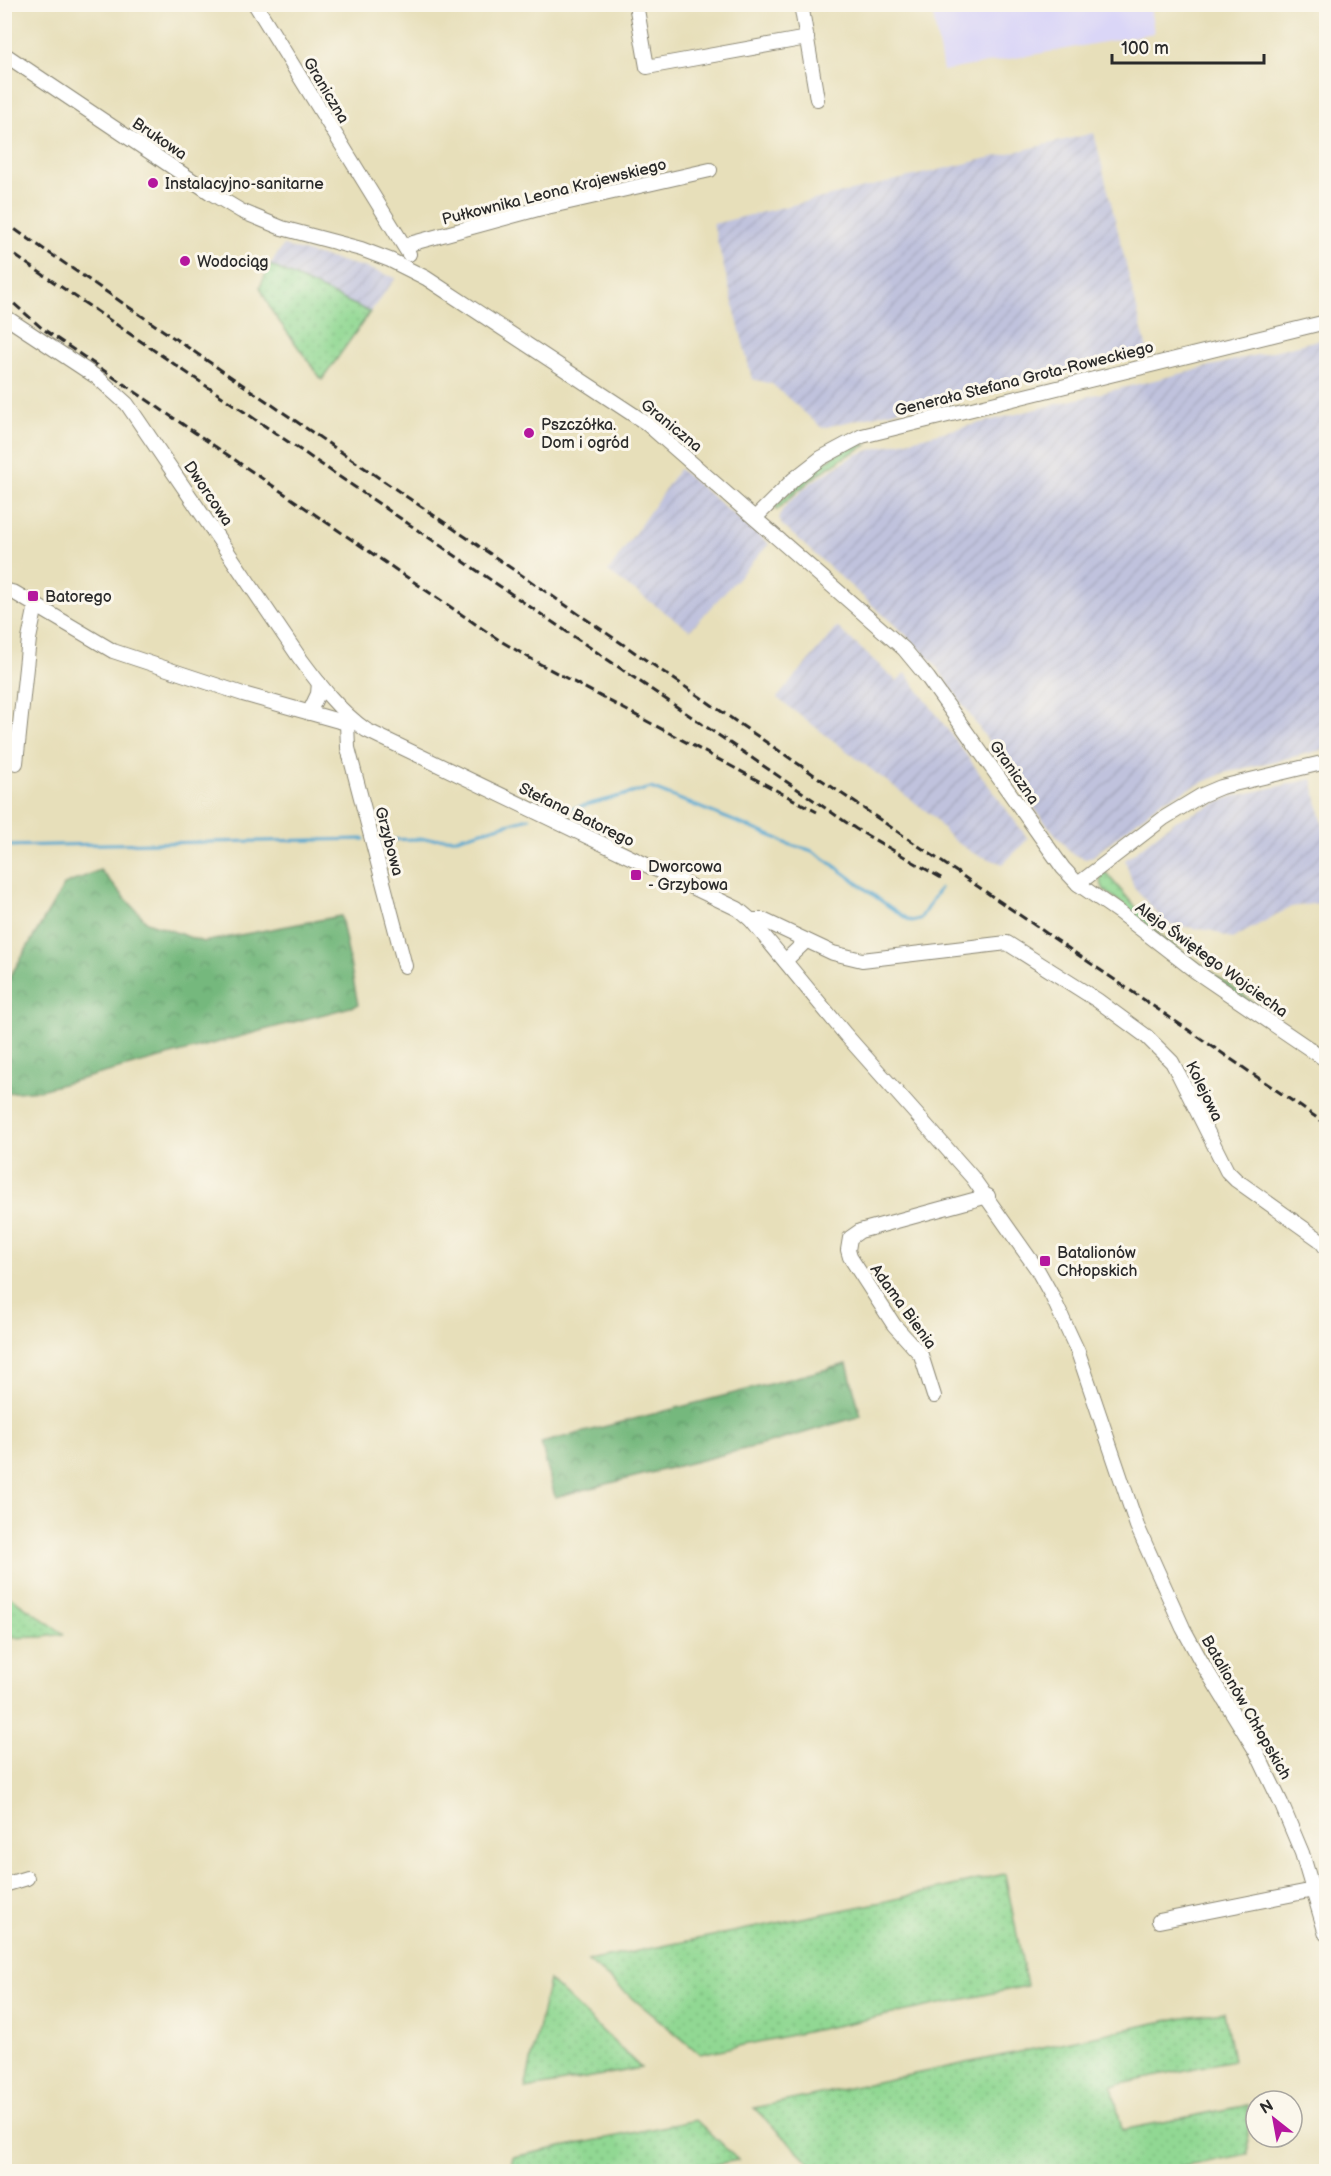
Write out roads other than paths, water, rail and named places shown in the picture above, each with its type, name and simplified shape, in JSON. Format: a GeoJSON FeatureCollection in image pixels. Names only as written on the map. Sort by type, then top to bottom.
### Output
{"type":"FeatureCollection","features":[{"type":"Feature","properties":{"kind":"street","name":"Graniczna"},"geometry":{"type":"LineString","coordinates":[[255,4],[332,131],[407,247]]}},
{"type":"Feature","properties":{"kind":"street"},"geometry":{"type":"LineString","coordinates":[[636,4],[647,67],[807,38]]}},
{"type":"Feature","properties":{"kind":"street"},"geometry":{"type":"LineString","coordinates":[[801,4],[817,99]]}},
{"type":"Feature","properties":{"kind":"street","name":"Brukowa"},"geometry":{"type":"LineString","coordinates":[[4,54],[211,193],[241,210],[282,228],[362,249],[406,267]]}},
{"type":"Feature","properties":{"kind":"street","name":"Pułkownika Leona Krajewskiego"},"geometry":{"type":"LineString","coordinates":[[407,247],[413,243],[538,209],[710,170]]}},
{"type":"Feature","properties":{"kind":"street"},"geometry":{"type":"LineString","coordinates":[[406,267],[410,254],[407,247]]}},
{"type":"Feature","properties":{"kind":"street","name":"Graniczna"},"geometry":{"type":"LineString","coordinates":[[406,267],[646,423],[904,649],[928,678],[1063,868],[1078,884]]}},
{"type":"Feature","properties":{"kind":"street","name":"Dworcowa"},"geometry":{"type":"LineString","coordinates":[[4,316],[98,378],[127,404],[319,683],[350,722]]}},
{"type":"Feature","properties":{"kind":"street","name":"Generała Stefana Grota-Roweckiego"},"geometry":{"type":"LineString","coordinates":[[755,518],[794,479],[821,458],[862,436],[1326,322]]}},
{"type":"Feature","properties":{"kind":"street","name":"Stefana Batorego"},"geometry":{"type":"LineString","coordinates":[[4,590],[15,593],[113,651],[243,694],[350,722],[738,909],[751,920],[763,920],[833,953],[862,960],[1007,943]]}},
{"type":"Feature","properties":{"kind":"street"},"geometry":{"type":"LineString","coordinates":[[16,763],[36,605]]}},
{"type":"Feature","properties":{"kind":"street"},"geometry":{"type":"LineString","coordinates":[[309,713],[318,694],[319,683]]}},
{"type":"Feature","properties":{"kind":"street","name":"Grzybowa"},"geometry":{"type":"LineString","coordinates":[[350,722],[348,748],[405,966]]}},
{"type":"Feature","properties":{"kind":"street"},"geometry":{"type":"LineString","coordinates":[[1078,884],[1157,824],[1203,795],[1221,787],[1326,762]]}},
{"type":"Feature","properties":{"kind":"street","name":"Aleja Świętego Wojciecha"},"geometry":{"type":"LineString","coordinates":[[1078,884],[1120,913],[1204,978],[1326,1060]]}},
{"type":"Feature","properties":{"kind":"street","name":"Batalionów Chłopskich"},"geometry":{"type":"LineString","coordinates":[[751,920],[845,1034],[988,1196],[1036,1269],[1066,1323],[1078,1352],[1120,1480],[1144,1543],[1193,1646],[1269,1776],[1320,1890],[1326,1934]]}},
{"type":"Feature","properties":{"kind":"street"},"geometry":{"type":"LineString","coordinates":[[785,961],[806,941]]}},
{"type":"Feature","properties":{"kind":"street","name":"Kolejowa"},"geometry":{"type":"LineString","coordinates":[[1007,943],[1097,1000],[1161,1049],[1176,1068],[1227,1171],[1236,1180],[1320,1240],[1326,1248]]}},
{"type":"Feature","properties":{"kind":"street","name":"Adama Bienia"},"geometry":{"type":"LineString","coordinates":[[934,1396],[921,1355],[894,1325],[850,1257],[850,1238],[860,1231],[988,1196]]}},
{"type":"Feature","properties":{"kind":"street"},"geometry":{"type":"LineString","coordinates":[[4,1885],[27,1878]]}},
{"type":"Feature","properties":{"kind":"street"},"geometry":{"type":"LineString","coordinates":[[1159,1921],[1320,1890]]}},
{"type":"Feature","properties":{"kind":"waterway"},"geometry":{"type":"LineString","coordinates":[[559,812],[651,788],[788,844],[814,852],[911,921],[920,919],[940,888]]}},
{"type":"Feature","properties":{"kind":"waterway"},"geometry":{"type":"LineString","coordinates":[[378,840],[457,838],[529,818]]}},
{"type":"Feature","properties":{"kind":"waterway"},"geometry":{"type":"LineString","coordinates":[[4,846],[364,839]]}},
{"type":"Feature","properties":{"kind":"railway"},"geometry":{"type":"LineString","coordinates":[[4,222],[1326,1124]]}},
{"type":"Feature","properties":{"kind":"railway"},"geometry":{"type":"LineString","coordinates":[[4,248],[856,829],[943,879]]}},
{"type":"Feature","properties":{"kind":"railway"},"geometry":{"type":"LineString","coordinates":[[4,295],[43,329],[499,640],[817,812]]}},
{"type":"Feature","properties":{"kind":"place","name":"Instalacyjno-sanitarne"},"geometry":{"type":"Point","coordinates":[153,183]}},
{"type":"Feature","properties":{"kind":"place","name":"Wodociąg"},"geometry":{"type":"Point","coordinates":[185,261]}},
{"type":"Feature","properties":{"kind":"place","name":"Pszczółka. Dom i ogród"},"geometry":{"type":"Point","coordinates":[529,433]}},
{"type":"Feature","properties":{"kind":"place","name":"Batorego"},"geometry":{"type":"Point","coordinates":[33,596]}},
{"type":"Feature","properties":{"kind":"place","name":"Dworcowa - Grzybowa"},"geometry":{"type":"Point","coordinates":[636,875]}},
{"type":"Feature","properties":{"kind":"place","name":"Batalionów Chłopskich"},"geometry":{"type":"Point","coordinates":[1045,1261]}}]}
